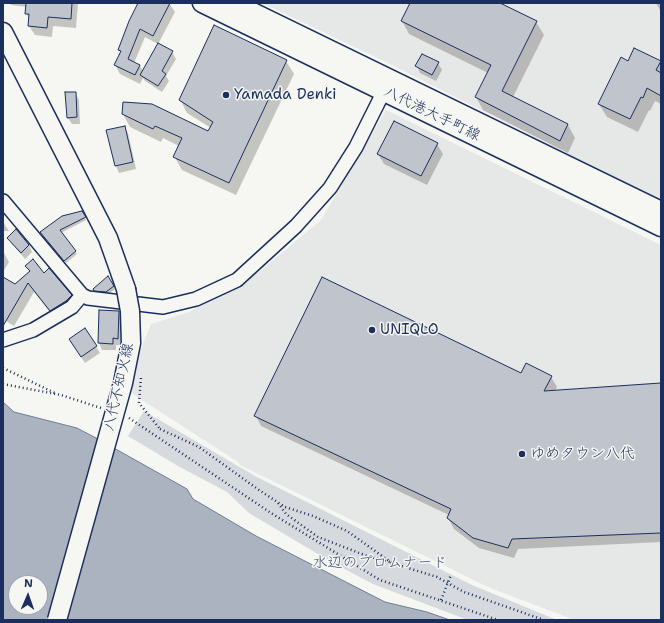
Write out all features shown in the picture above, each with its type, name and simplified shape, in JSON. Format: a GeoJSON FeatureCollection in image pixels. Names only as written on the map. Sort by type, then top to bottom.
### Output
{"type":"FeatureCollection","features":[{"type":"Feature","properties":{"kind":"main road","name":"八代港大手町線"},"geometry":{"type":"LineString","coordinates":[[202,3],[661,211]]}},
{"type":"Feature","properties":{"kind":"main road","name":"八代港大手町線"},"geometry":{"type":"LineString","coordinates":[[234,3],[388,86],[661,227]]}},
{"type":"Feature","properties":{"kind":"main road","name":"八代不知火線"},"geometry":{"type":"LineString","coordinates":[[3,32],[108,238],[126,289],[130,311],[131,343],[124,376],[57,620]]}},
{"type":"Feature","properties":{"kind":"street"},"geometry":{"type":"LineString","coordinates":[[3,201],[82,295],[88,298],[163,307],[196,299],[237,280],[296,226],[330,188],[356,147],[388,86]]}},
{"type":"Feature","properties":{"kind":"street"},"geometry":{"type":"LineString","coordinates":[[3,340],[33,330],[72,307],[82,295]]}},
{"type":"Feature","properties":{"kind":"path"},"geometry":{"type":"LineString","coordinates":[[3,368],[61,396]]}},
{"type":"Feature","properties":{"kind":"path"},"geometry":{"type":"LineString","coordinates":[[141,373],[139,403],[160,430],[199,447],[285,507],[313,516],[347,530],[392,563]]}},
{"type":"Feature","properties":{"kind":"path"},"geometry":{"type":"LineString","coordinates":[[3,384],[61,396],[102,408]]}},
{"type":"Feature","properties":{"kind":"path"},"geometry":{"type":"LineString","coordinates":[[124,416],[131,419],[271,513],[380,580],[498,620]]}},
{"type":"Feature","properties":{"kind":"path"},"geometry":{"type":"LineString","coordinates":[[277,502],[286,514],[318,536],[367,556],[437,577],[464,592],[544,620]]}},
{"type":"Feature","properties":{"kind":"path"},"geometry":{"type":"LineString","coordinates":[[441,601],[451,574]]}},
{"type":"Feature","properties":{"kind":"shaded area"},"geometry":{"type":"Polygon","coordinates":[[[262,3],[661,3],[661,201],[390,64],[262,3]]]}},
{"type":"Feature","properties":{"kind":"shaded area"},"geometry":{"type":"Polygon","coordinates":[[[386,110],[661,245],[661,620],[575,620],[490,588],[240,465],[238,462],[125,389],[151,324],[189,312],[259,272],[321,220],[386,110]]]}},
{"type":"Feature","properties":{"kind":"shaded area"},"geometry":{"type":"Polygon","coordinates":[[[3,402],[14,412],[77,428],[187,489],[193,499],[256,536],[385,602],[427,612],[450,620],[3,620],[3,402]]]}},
{"type":"Feature","properties":{"kind":"green space","name":"水辺のプロムナード"},"geometry":{"type":"Polygon","coordinates":[[[144,411],[255,476],[472,585],[557,620],[468,620],[373,584],[333,563],[249,513],[227,492],[178,466],[128,436],[144,411]]]}},
{"type":"Feature","properties":{"kind":"building"},"geometry":{"type":"Polygon","coordinates":[[[26,3],[72,3],[71,19],[48,17],[47,28],[28,26],[29,14],[25,14],[26,3]]]}},
{"type":"Feature","properties":{"kind":"building"},"geometry":{"type":"Polygon","coordinates":[[[138,3],[170,3],[153,36],[140,29],[128,59],[140,65],[135,75],[114,65],[121,51],[118,50],[129,21],[138,3]]]}},
{"type":"Feature","properties":{"kind":"building"},"geometry":{"type":"Polygon","coordinates":[[[410,3],[500,3],[537,21],[502,91],[568,124],[560,141],[475,97],[491,65],[401,21],[410,3]]]}},
{"type":"Feature","properties":{"kind":"building","name":"Yamada Denki"},"geometry":{"type":"Polygon","coordinates":[[[214,25],[287,60],[229,183],[173,157],[182,138],[155,126],[153,129],[122,114],[123,102],[152,104],[208,131],[213,122],[179,100],[214,25]]]}},
{"type":"Feature","properties":{"kind":"building"},"geometry":{"type":"Polygon","coordinates":[[[158,43],[173,51],[162,71],[166,74],[158,86],[140,75],[158,43]]]}},
{"type":"Feature","properties":{"kind":"building"},"geometry":{"type":"Polygon","coordinates":[[[634,48],[661,61],[656,70],[661,73],[661,96],[647,88],[643,98],[641,97],[630,119],[598,104],[621,57],[628,61],[634,48]]]}},
{"type":"Feature","properties":{"kind":"building"},"geometry":{"type":"Polygon","coordinates":[[[422,54],[439,62],[432,75],[415,66],[422,54]]]}},
{"type":"Feature","properties":{"kind":"building"},"geometry":{"type":"Polygon","coordinates":[[[65,92],[76,92],[77,117],[67,118],[65,92]]]}},
{"type":"Feature","properties":{"kind":"building"},"geometry":{"type":"Polygon","coordinates":[[[394,121],[438,143],[421,176],[377,154],[394,121]]]}},
{"type":"Feature","properties":{"kind":"building"},"geometry":{"type":"Polygon","coordinates":[[[125,126],[133,162],[115,166],[106,130],[125,126]]]}},
{"type":"Feature","properties":{"kind":"building"},"geometry":{"type":"Polygon","coordinates":[[[82,211],[86,217],[60,230],[76,251],[64,261],[40,232],[62,216],[82,211]]]}},
{"type":"Feature","properties":{"kind":"building"},"geometry":{"type":"Polygon","coordinates":[[[16,229],[29,245],[21,253],[7,238],[16,229]]]}},
{"type":"Feature","properties":{"kind":"building"},"geometry":{"type":"Polygon","coordinates":[[[33,259],[44,273],[49,268],[72,295],[66,301],[50,311],[28,283],[3,326],[3,277],[15,284],[30,271],[25,266],[33,259]]]}},
{"type":"Feature","properties":{"kind":"building"},"geometry":{"type":"Polygon","coordinates":[[[108,276],[114,286],[106,292],[94,291],[93,289],[108,276]]]}},
{"type":"Feature","properties":{"kind":"building"},"geometry":{"type":"Polygon","coordinates":[[[322,277],[521,373],[526,363],[552,376],[544,391],[661,383],[661,533],[512,539],[508,548],[473,538],[447,518],[451,509],[254,416],[322,277]]]}},
{"type":"Feature","properties":{"kind":"building"},"geometry":{"type":"Polygon","coordinates":[[[99,310],[119,311],[118,339],[113,338],[113,344],[98,343],[99,310]]]}},
{"type":"Feature","properties":{"kind":"building"},"geometry":{"type":"Polygon","coordinates":[[[85,328],[97,346],[81,357],[69,339],[85,328]]]}},
{"type":"Feature","properties":{"kind":"place","name":"Yamada Denki"},"geometry":{"type":"Point","coordinates":[226,95]}},
{"type":"Feature","properties":{"kind":"place","name":"UNIQLO"},"geometry":{"type":"Point","coordinates":[372,330]}},
{"type":"Feature","properties":{"kind":"place","name":"ゆめタウン八代"},"geometry":{"type":"Point","coordinates":[522,454]}}]}
